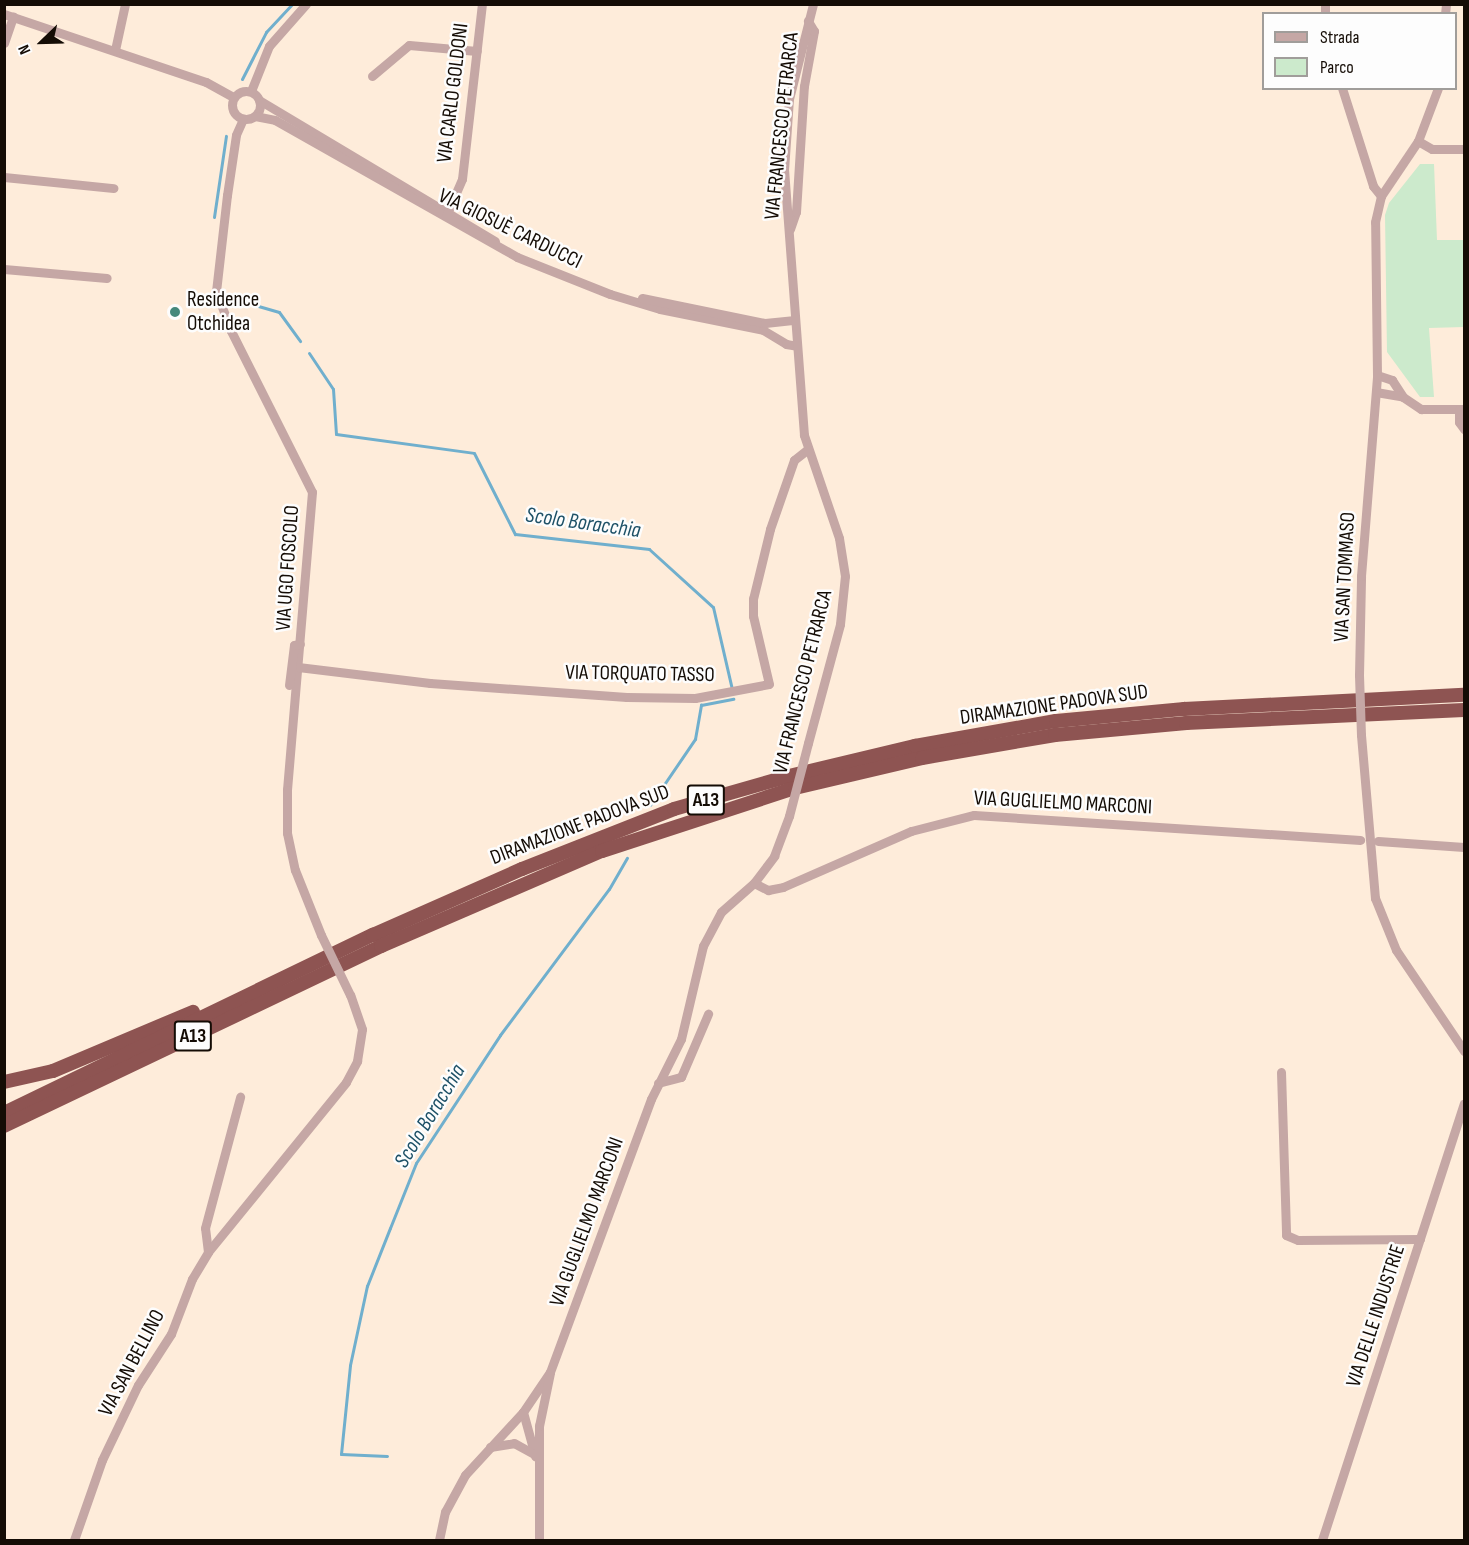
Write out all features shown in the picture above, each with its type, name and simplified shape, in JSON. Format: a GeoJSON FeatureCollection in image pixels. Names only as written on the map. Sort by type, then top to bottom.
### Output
{"type":"FeatureCollection","features":[{"type":"Feature","properties":{"kind":"highway","name":"DIRAMAZIONE PADOVA SUD"},"geometry":{"type":"LineString","coordinates":[[4,1113],[283,978],[522,869],[674,809],[789,776],[915,746],[1056,721],[1184,709],[1464,695]]}},
{"type":"Feature","properties":{"kind":"highway","name":"DIRAMAZIONE PADOVA SUD"},"geometry":{"type":"LineString","coordinates":[[4,1126],[381,946],[602,851],[795,788],[922,758],[1055,735],[1186,723],[1464,710]]}},
{"type":"Feature","properties":{"kind":"highway"},"geometry":{"type":"LineString","coordinates":[[4,1082],[53,1071],[283,978]]}},
{"type":"Feature","properties":{"kind":"street"},"geometry":{"type":"LineString","coordinates":[[115,50],[125,4]]}},
{"type":"Feature","properties":{"kind":"street"},"geometry":{"type":"LineString","coordinates":[[251,91],[269,46],[306,4]]}},
{"type":"Feature","properties":{"kind":"street","name":"VIA CARLO GOLDONI"},"geometry":{"type":"LineString","coordinates":[[446,216],[462,179],[482,4]]}},
{"type":"Feature","properties":{"kind":"street","name":"VIA FRANCESCO PETRARCA"},"geometry":{"type":"LineString","coordinates":[[754,883],[774,856],[789,816],[840,624],[845,576],[839,538],[807,450],[788,234],[784,136],[794,70],[813,4]]}},
{"type":"Feature","properties":{"kind":"street"},"geometry":{"type":"LineString","coordinates":[[4,43],[9,16],[206,82],[233,97]]}},
{"type":"Feature","properties":{"kind":"street","name":"VIA FRANCESCO PETRARCA"},"geometry":{"type":"LineString","coordinates":[[788,234],[796,212],[804,87],[814,31],[808,21]]}},
{"type":"Feature","properties":{"kind":"street"},"geometry":{"type":"LineString","coordinates":[[372,76],[409,45],[477,51]]}},
{"type":"Feature","properties":{"kind":"street"},"geometry":{"type":"LineString","coordinates":[[243,90],[251,91],[259,100],[255,116],[243,119],[233,110],[233,97],[243,90]]}},
{"type":"Feature","properties":{"kind":"street"},"geometry":{"type":"LineString","coordinates":[[1343,90],[1373,186],[1381,196],[1418,141],[1437,90]]}},
{"type":"Feature","properties":{"kind":"street","name":"VIA GIOSUÈ CARDUCCI"},"geometry":{"type":"LineString","coordinates":[[259,100],[446,216],[509,249],[623,293],[765,323],[795,320]]}},
{"type":"Feature","properties":{"kind":"street","name":"VIA GIOSUÈ CARDUCCI"},"geometry":{"type":"LineString","coordinates":[[255,116],[275,120],[517,257],[579,284],[660,309],[763,330],[786,344],[797,346]]}},
{"type":"Feature","properties":{"kind":"street","name":"VIA UGO FOSCOLO"},"geometry":{"type":"LineString","coordinates":[[208,1252],[346,1082],[357,1061],[362,1029],[350,995],[321,934],[295,870],[287,833],[286,790],[312,492],[231,331],[216,291],[215,271],[232,165],[243,119]]}},
{"type":"Feature","properties":{"kind":"street"},"geometry":{"type":"LineString","coordinates":[[1418,141],[1432,149],[1464,149]]}},
{"type":"Feature","properties":{"kind":"street"},"geometry":{"type":"LineString","coordinates":[[4,177],[113,188]]}},
{"type":"Feature","properties":{"kind":"street","name":"VIA SAN TOMMASO"},"geometry":{"type":"LineString","coordinates":[[1381,196],[1375,222],[1377,375],[1361,576],[1359,675],[1361,735],[1375,898],[1396,950],[1464,1051]]}},
{"type":"Feature","properties":{"kind":"street"},"geometry":{"type":"LineString","coordinates":[[4,269],[107,278]]}},
{"type":"Feature","properties":{"kind":"street"},"geometry":{"type":"LineString","coordinates":[[1377,375],[1392,380],[1403,397],[1420,409],[1462,410],[1459,422],[1464,429]]}},
{"type":"Feature","properties":{"kind":"street"},"geometry":{"type":"LineString","coordinates":[[1376,392],[1403,397]]}},
{"type":"Feature","properties":{"kind":"street","name":"VIA TORQUATO TASSO"},"geometry":{"type":"LineString","coordinates":[[298,667],[430,682],[627,697],[695,698],[769,684],[753,599],[770,529],[794,460],[807,450]]}},
{"type":"Feature","properties":{"kind":"street"},"geometry":{"type":"LineString","coordinates":[[289,685],[294,645],[300,644]]}},
{"type":"Feature","properties":{"kind":"street","name":"VIA GUGLIELMO MARCONI"},"geometry":{"type":"LineString","coordinates":[[539,1540],[539,1426],[550,1372],[658,1083],[683,1032],[703,946],[721,912],[754,883],[768,890],[783,887],[911,831],[974,815],[1360,840]]}},
{"type":"Feature","properties":{"kind":"street"},"geometry":{"type":"LineString","coordinates":[[1378,841],[1464,847]]}},
{"type":"Feature","properties":{"kind":"street"},"geometry":{"type":"LineString","coordinates":[[658,1083],[681,1077],[708,1014]]}},
{"type":"Feature","properties":{"kind":"street"},"geometry":{"type":"LineString","coordinates":[[1281,1072],[1286,1235],[1298,1240],[1420,1239]]}},
{"type":"Feature","properties":{"kind":"street"},"geometry":{"type":"LineString","coordinates":[[208,1252],[205,1228],[240,1097]]}},
{"type":"Feature","properties":{"kind":"street","name":"VIA DELLE INDUSTRIE"},"geometry":{"type":"LineString","coordinates":[[1322,1540],[1464,1103]]}},
{"type":"Feature","properties":{"kind":"street","name":"VIA SAN BELLINO"},"geometry":{"type":"LineString","coordinates":[[74,1540],[102,1460],[138,1385],[171,1334],[192,1279],[208,1252]]}},
{"type":"Feature","properties":{"kind":"street","name":"VIA GUGLIELMO MARCONI"},"geometry":{"type":"LineString","coordinates":[[538,1466],[524,1410],[550,1372]]}},
{"type":"Feature","properties":{"kind":"street"},"geometry":{"type":"LineString","coordinates":[[439,1540],[445,1512],[455,1490],[490,1447],[524,1410],[536,1417],[539,1426]]}},
{"type":"Feature","properties":{"kind":"street"},"geometry":{"type":"LineString","coordinates":[[490,1447],[514,1443],[534,1454]]}},
{"type":"Feature","properties":{"kind":"green space"},"geometry":{"type":"Polygon","coordinates":[[[1420,164],[1434,164],[1437,240],[1464,240],[1464,327],[1429,328],[1434,397],[1420,397],[1387,352],[1385,215],[1389,203],[1420,164]]]}},
{"type":"Feature","properties":{"kind":"waterway","name":"Scolo Boracchia"},"geometry":{"type":"LineString","coordinates":[[242,79],[266,32],[292,4]]}},
{"type":"Feature","properties":{"kind":"waterway","name":"Scolo Boracchia"},"geometry":{"type":"LineString","coordinates":[[214,217],[226,136]]}},
{"type":"Feature","properties":{"kind":"waterway","name":"Scolo Boracchia"},"geometry":{"type":"LineString","coordinates":[[231,298],[279,312],[300,341]]}},
{"type":"Feature","properties":{"kind":"waterway","name":"Scolo Boracchia"},"geometry":{"type":"LineString","coordinates":[[309,353],[333,389],[336,434],[474,453],[515,534],[649,549],[713,607],[732,689]]}},
{"type":"Feature","properties":{"kind":"waterway","name":"Scolo Boracchia"},"geometry":{"type":"LineString","coordinates":[[650,805],[695,739],[701,705],[733,699]]}},
{"type":"Feature","properties":{"kind":"waterway","name":"Scolo Boracchia"},"geometry":{"type":"LineString","coordinates":[[387,1456],[341,1454],[350,1365],[367,1286],[416,1163],[500,1035],[609,889],[627,858]]}},
{"type":"Feature","properties":{"kind":"place","name":"Residence Otchidea"},"geometry":{"type":"Point","coordinates":[175,312]}}]}
